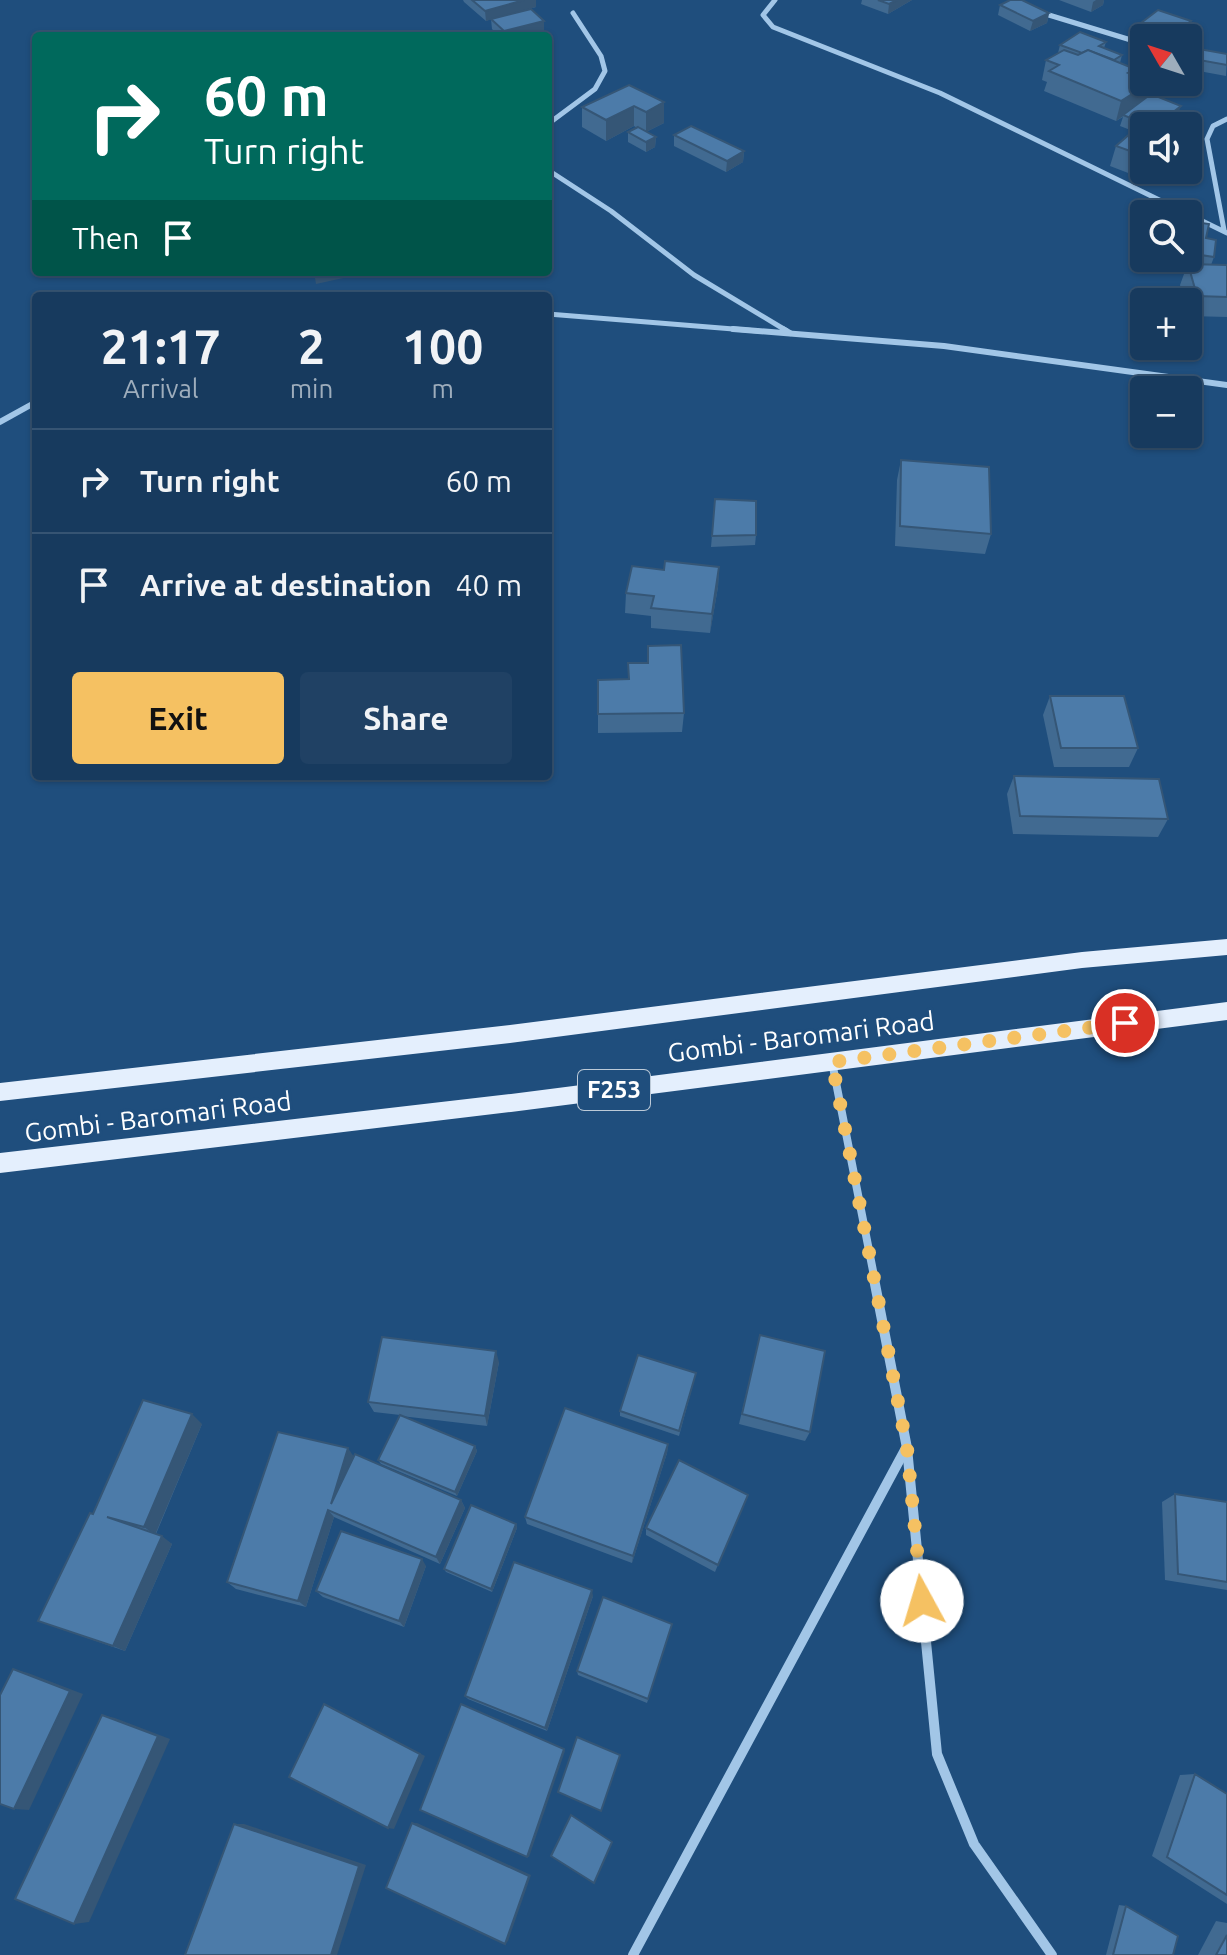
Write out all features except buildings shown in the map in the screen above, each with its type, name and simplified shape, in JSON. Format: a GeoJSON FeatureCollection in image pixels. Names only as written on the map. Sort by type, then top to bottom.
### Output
{"type":"FeatureCollection","features":[{"type":"Feature","properties":{"kind":"main road","name":"Gombi - Baromari Road"},"geometry":{"type":"LineString","coordinates":[[0,1092],[510,1034],[1082,960],[1227,947]]}},
{"type":"Feature","properties":{"kind":"main road","name":"Gombi - Baromari Road"},"geometry":{"type":"LineString","coordinates":[[0,1163],[1227,1011]]}},
{"type":"Feature","properties":{"kind":"street"},"geometry":{"type":"LineString","coordinates":[[775,0],[763,15],[773,27],[940,93],[1225,231]]}},
{"type":"Feature","properties":{"kind":"street"},"geometry":{"type":"LineString","coordinates":[[1033,9],[1130,40]]}},
{"type":"Feature","properties":{"kind":"street"},"geometry":{"type":"LineString","coordinates":[[552,121],[595,88],[605,74],[605,64],[573,13]]}},
{"type":"Feature","properties":{"kind":"street"},"geometry":{"type":"LineString","coordinates":[[1225,231],[1207,139],[1213,126],[1227,119]]}},
{"type":"Feature","properties":{"kind":"street"},"geometry":{"type":"LineString","coordinates":[[552,173],[611,211],[694,275],[794,335]]}},
{"type":"Feature","properties":{"kind":"street"},"geometry":{"type":"LineString","coordinates":[[552,314],[944,346],[1227,385]]}},
{"type":"Feature","properties":{"kind":"street"},"geometry":{"type":"LineString","coordinates":[[0,422],[32,404]]}},
{"type":"Feature","properties":{"kind":"street"},"geometry":{"type":"LineString","coordinates":[[832,1062],[907,1448],[937,1754],[974,1844],[1052,1955]]}},
{"type":"Feature","properties":{"kind":"street"},"geometry":{"type":"LineString","coordinates":[[633,1955],[907,1448]]}},
{"type":"Feature","properties":{"kind":"route"},"geometry":{"type":"LineString","coordinates":[[922,1601],[907,1448],[832,1062],[1125,1023]]}}]}
